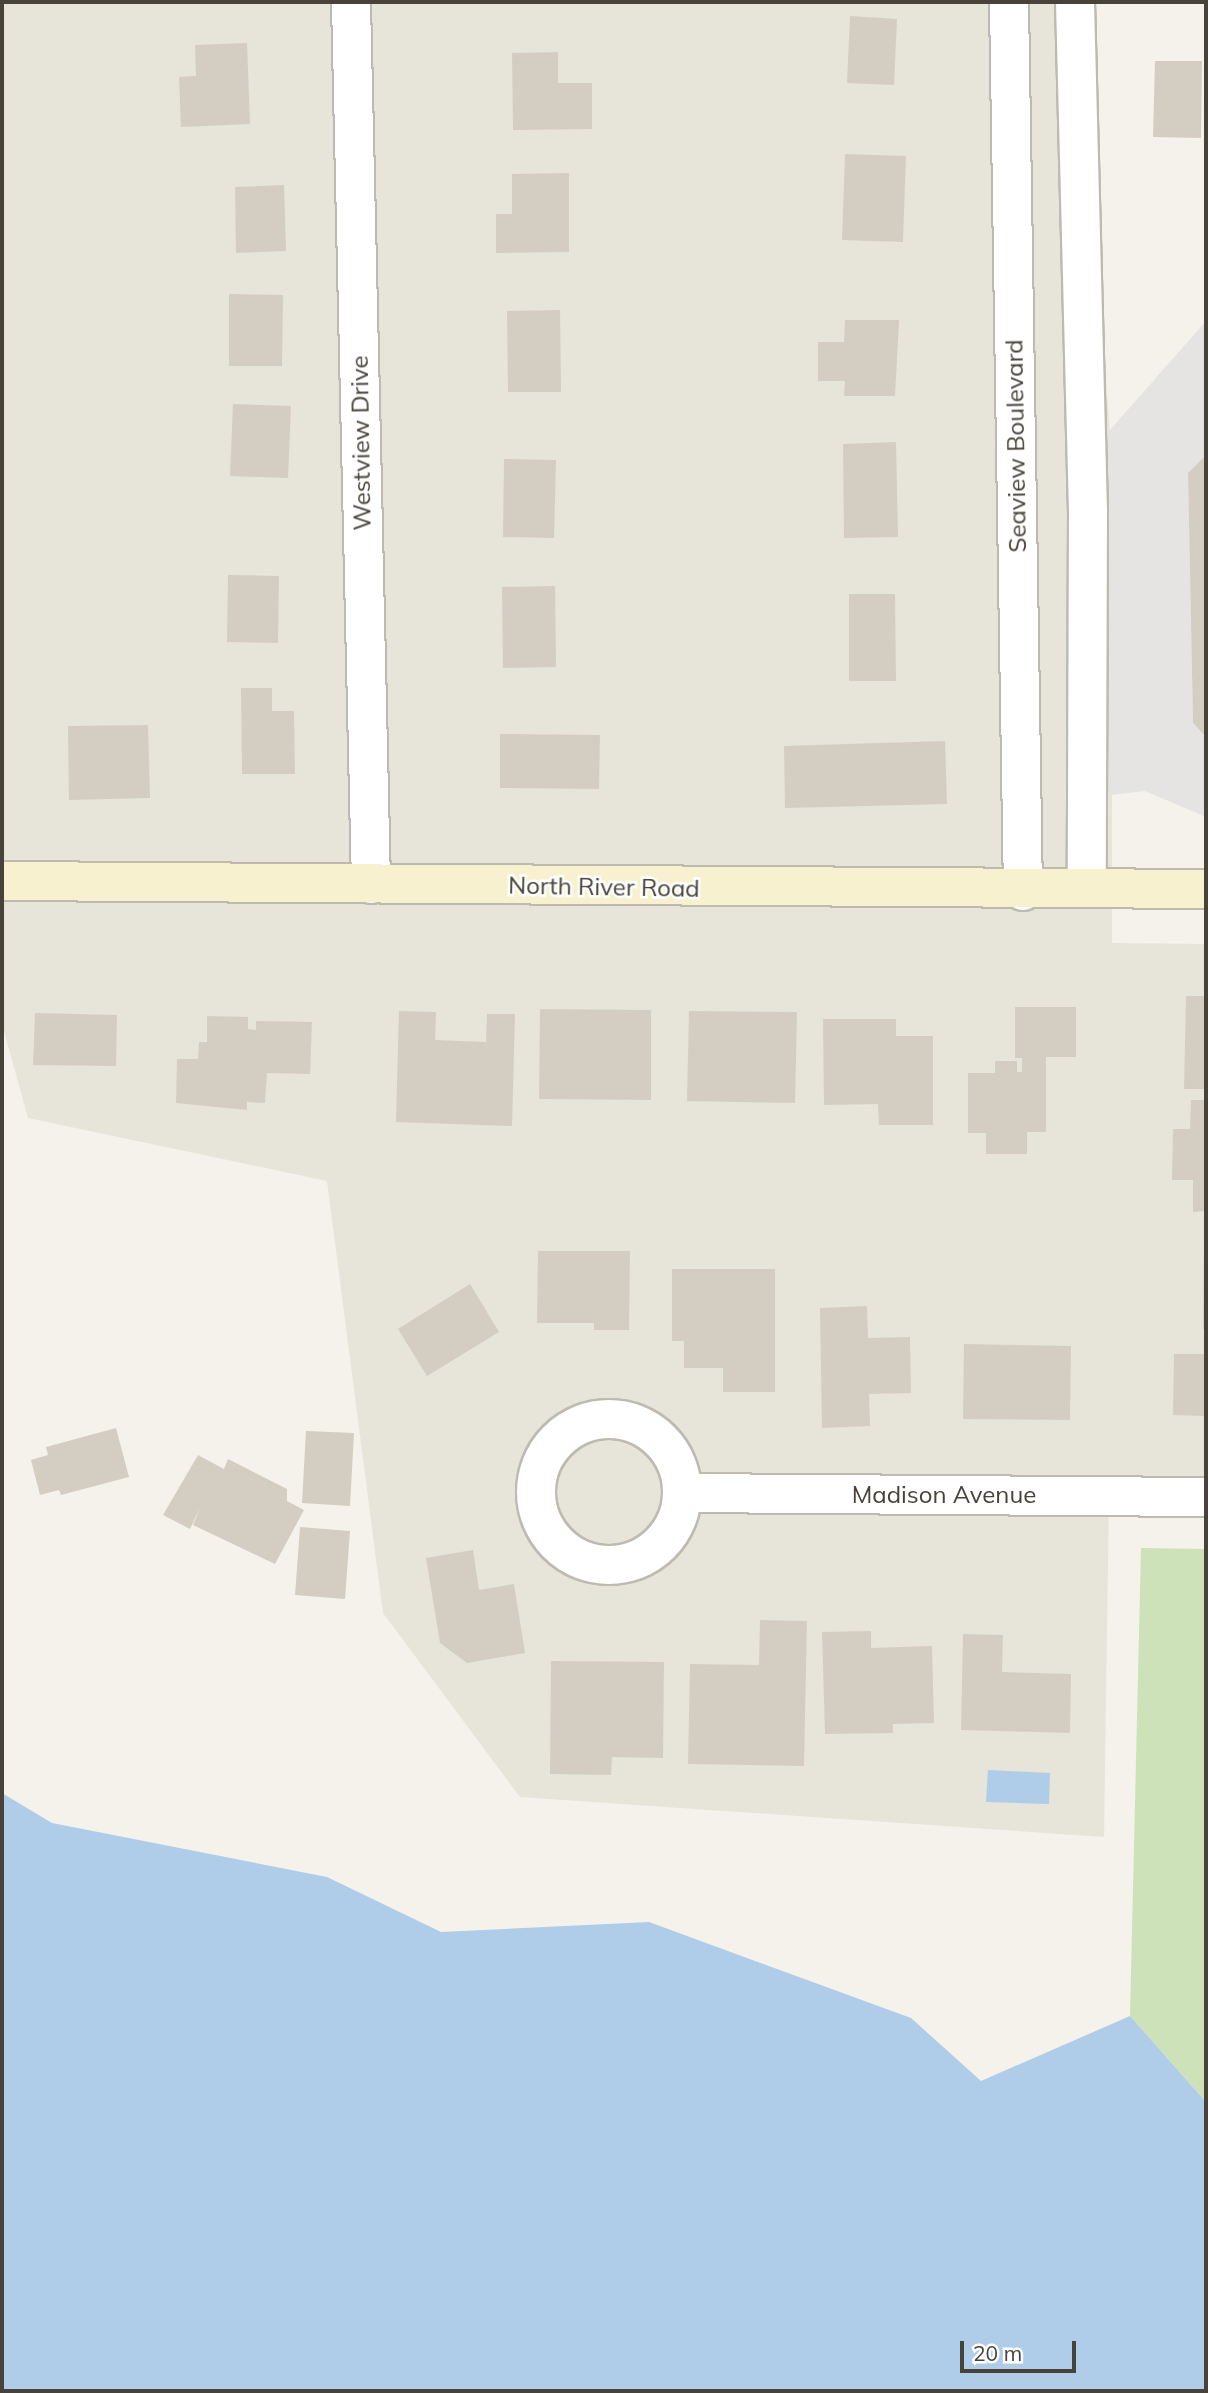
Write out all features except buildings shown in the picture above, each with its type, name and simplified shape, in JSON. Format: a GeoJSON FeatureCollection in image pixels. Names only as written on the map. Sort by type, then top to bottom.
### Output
{"type":"FeatureCollection","features":[{"type":"Feature","properties":{"kind":"main road","name":"North River Road"},"geometry":{"type":"LineString","coordinates":[[2,881],[1023,891],[1087,888],[1206,889]]}},
{"type":"Feature","properties":{"kind":"street","name":"Westview Drive"},"geometry":{"type":"LineString","coordinates":[[351,2],[371,884]]}},
{"type":"Feature","properties":{"kind":"street","name":"Seaview Boulevard"},"geometry":{"type":"LineString","coordinates":[[1009,2],[1023,891]]}},
{"type":"Feature","properties":{"kind":"street"},"geometry":{"type":"LineString","coordinates":[[1075,2],[1088,512],[1087,888]]}},
{"type":"Feature","properties":{"kind":"street","name":"Madison Avenue"},"geometry":{"type":"LineString","coordinates":[[683,1493],[1206,1497]]}},
{"type":"Feature","properties":{"kind":"shaded area"},"geometry":{"type":"Polygon","coordinates":[[[2,2],[1078,2],[1112,460],[1112,943],[1206,944],[1206,1491],[1109,1496],[1104,1837],[520,1797],[383,1613],[327,1181],[28,1118],[2,1024],[2,2]]]}},
{"type":"Feature","properties":{"kind":"shaded area"},"geometry":{"type":"Polygon","coordinates":[[[1206,321],[1206,455],[1188,473],[1193,723],[1206,737],[1206,817],[1145,791],[1110,795],[1102,439],[1206,321]]]}},
{"type":"Feature","properties":{"kind":"green space"},"geometry":{"type":"Polygon","coordinates":[[[1141,1548],[1206,1549],[1206,2102],[1130,2016],[1141,1548]]]}},
{"type":"Feature","properties":{"kind":"water"},"geometry":{"type":"Polygon","coordinates":[[[988,1770],[1050,1773],[1049,1804],[986,1802],[988,1770]]]}},
{"type":"Feature","properties":{"kind":"water"},"geometry":{"type":"Polygon","coordinates":[[[2,1793],[52,1823],[327,1877],[441,1932],[649,1922],[911,2018],[981,2081],[1130,2016],[1206,2102],[1206,2391],[2,2391],[2,1793]]]}}]}
